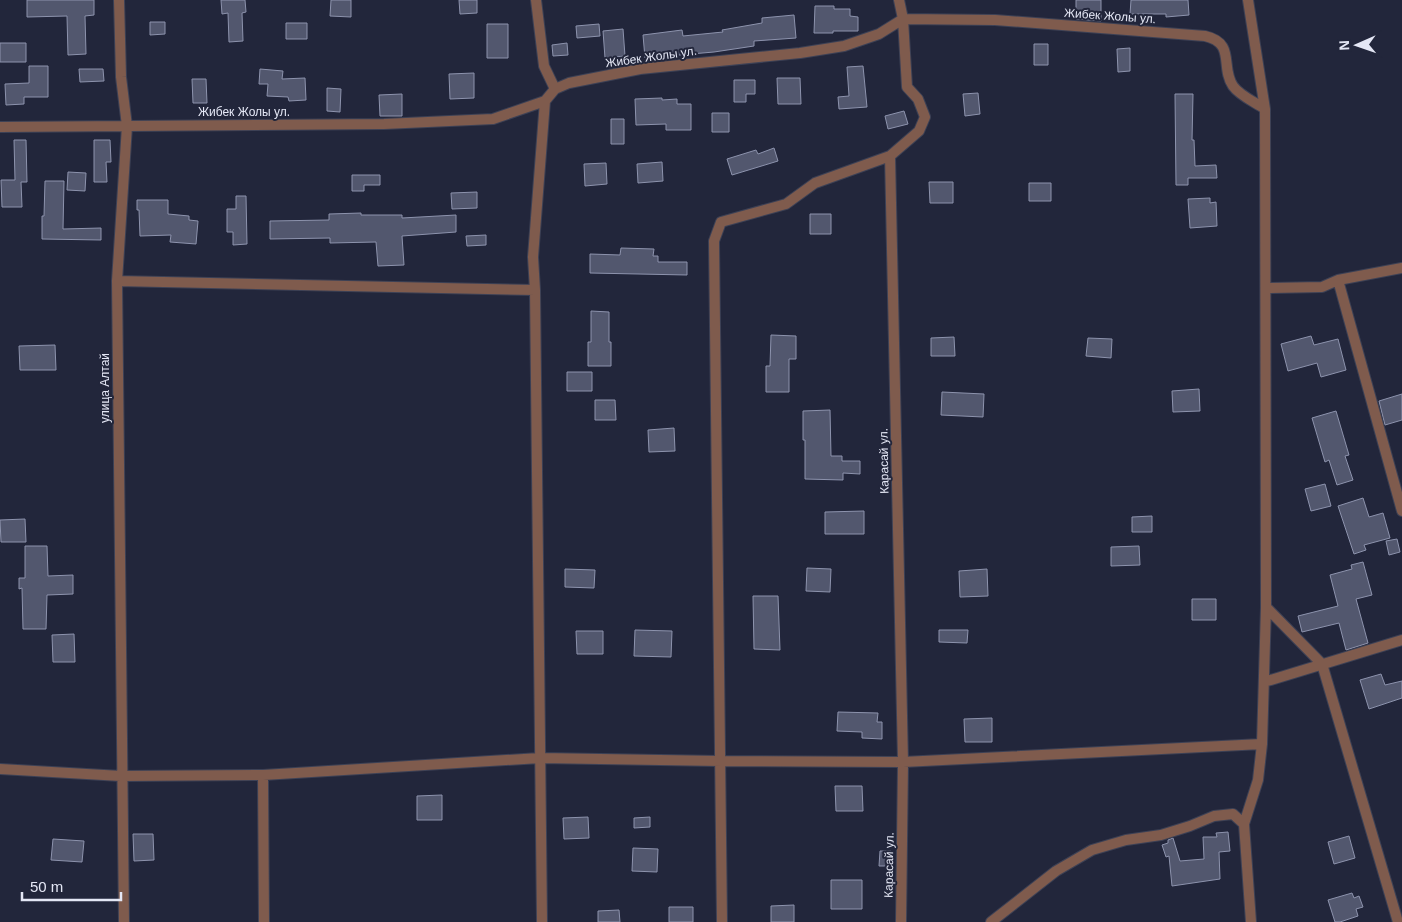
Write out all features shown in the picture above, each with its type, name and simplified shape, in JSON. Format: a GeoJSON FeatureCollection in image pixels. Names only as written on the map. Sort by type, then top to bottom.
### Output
{"type":"FeatureCollection","features":[{"type":"Feature","properties":{"kind":"street","name":"улица Алтай"},"geometry":{"type":"LineString","coordinates":[[119,0],[121,77],[128,126],[117,282],[124,922]]}},
{"type":"Feature","properties":{"kind":"street"},"geometry":{"type":"LineString","coordinates":[[536,0],[544,66],[555,89],[545,101],[533,257],[536,290],[542,922]]}},
{"type":"Feature","properties":{"kind":"street"},"geometry":{"type":"LineString","coordinates":[[722,922],[714,241],[721,222],[786,204],[815,183],[890,156],[919,131],[925,117],[918,99],[907,87],[903,19],[899,0]]}},
{"type":"Feature","properties":{"kind":"street"},"geometry":{"type":"LineString","coordinates":[[1248,0],[1265,108],[1266,288],[1266,607],[1262,744],[1258,780],[1244,824],[1251,922]]}},
{"type":"Feature","properties":{"kind":"street","name":"Жибек Жолы ул."},"geometry":{"type":"LineString","coordinates":[[555,89],[568,83],[640,69],[800,53],[844,46],[879,34],[903,19],[995,20],[1214,38],[1222,45],[1226,53],[1232,85],[1238,92],[1265,108]]}},
{"type":"Feature","properties":{"kind":"street","name":"Жибек Жолы ул."},"geometry":{"type":"LineString","coordinates":[[0,127],[384,124],[493,119],[545,101]]}},
{"type":"Feature","properties":{"kind":"street","name":"Карасай ул."},"geometry":{"type":"LineString","coordinates":[[890,156],[903,762],[901,922]]}},
{"type":"Feature","properties":{"kind":"street"},"geometry":{"type":"LineString","coordinates":[[1266,288],[1322,287],[1338,280],[1402,268]]}},
{"type":"Feature","properties":{"kind":"street"},"geometry":{"type":"LineString","coordinates":[[1338,280],[1402,512]]}},
{"type":"Feature","properties":{"kind":"street"},"geometry":{"type":"LineString","coordinates":[[117,282],[536,290]]}},
{"type":"Feature","properties":{"kind":"street"},"geometry":{"type":"LineString","coordinates":[[1266,607],[1322,664],[1398,922]]}},
{"type":"Feature","properties":{"kind":"street"},"geometry":{"type":"LineString","coordinates":[[1264,682],[1402,640]]}},
{"type":"Feature","properties":{"kind":"street"},"geometry":{"type":"LineString","coordinates":[[0,768],[121,776],[263,775],[540,758],[903,762],[1262,744]]}},
{"type":"Feature","properties":{"kind":"street"},"geometry":{"type":"LineString","coordinates":[[263,775],[264,922]]}},
{"type":"Feature","properties":{"kind":"street"},"geometry":{"type":"LineString","coordinates":[[991,922],[1056,871],[1092,850],[1126,840],[1160,835],[1214,816],[1233,814],[1244,824]]}},
{"type":"Feature","properties":{"kind":"building"},"geometry":{"type":"Polygon","coordinates":[[[27,0],[94,0],[94,15],[85,16],[86,54],[68,55],[67,16],[27,17],[27,0]]]}},
{"type":"Feature","properties":{"kind":"building"},"geometry":{"type":"Polygon","coordinates":[[[221,0],[245,0],[246,12],[242,13],[243,41],[229,42],[228,13],[222,14],[221,0]]]}},
{"type":"Feature","properties":{"kind":"building"},"geometry":{"type":"Polygon","coordinates":[[[331,0],[351,0],[351,17],[330,16],[331,0]]]}},
{"type":"Feature","properties":{"kind":"building"},"geometry":{"type":"Polygon","coordinates":[[[459,0],[477,0],[477,13],[460,14],[459,0]]]}},
{"type":"Feature","properties":{"kind":"building"},"geometry":{"type":"Polygon","coordinates":[[[1076,0],[1101,0],[1101,21],[1076,19],[1076,0]]]}},
{"type":"Feature","properties":{"kind":"building"},"geometry":{"type":"Polygon","coordinates":[[[1131,0],[1188,0],[1189,15],[1166,17],[1166,14],[1130,14],[1131,0]]]}},
{"type":"Feature","properties":{"kind":"building"},"geometry":{"type":"Polygon","coordinates":[[[815,6],[834,6],[834,9],[850,9],[850,16],[858,17],[858,31],[814,33],[815,6]]]}},
{"type":"Feature","properties":{"kind":"building"},"geometry":{"type":"Polygon","coordinates":[[[794,15],[796,38],[754,41],[754,46],[714,52],[645,58],[643,35],[682,30],[683,36],[723,32],[722,30],[762,23],[762,18],[794,15]]]}},
{"type":"Feature","properties":{"kind":"building"},"geometry":{"type":"Polygon","coordinates":[[[150,22],[165,22],[165,34],[150,35],[150,22]]]}},
{"type":"Feature","properties":{"kind":"building"},"geometry":{"type":"Polygon","coordinates":[[[286,23],[307,23],[307,39],[286,39],[286,23]]]}},
{"type":"Feature","properties":{"kind":"building"},"geometry":{"type":"Polygon","coordinates":[[[487,24],[508,24],[508,58],[487,58],[487,24]]]}},
{"type":"Feature","properties":{"kind":"building"},"geometry":{"type":"Polygon","coordinates":[[[599,24],[600,36],[577,38],[576,26],[599,24]]]}},
{"type":"Feature","properties":{"kind":"building"},"geometry":{"type":"Polygon","coordinates":[[[623,29],[625,56],[605,58],[603,31],[623,29]]]}},
{"type":"Feature","properties":{"kind":"building"},"geometry":{"type":"Polygon","coordinates":[[[0,43],[26,43],[26,62],[0,62],[0,43]]]}},
{"type":"Feature","properties":{"kind":"building"},"geometry":{"type":"Polygon","coordinates":[[[567,43],[568,55],[553,56],[552,45],[567,43]]]}},
{"type":"Feature","properties":{"kind":"building"},"geometry":{"type":"Polygon","coordinates":[[[1034,44],[1048,44],[1048,65],[1034,65],[1034,44]]]}},
{"type":"Feature","properties":{"kind":"building"},"geometry":{"type":"Polygon","coordinates":[[[1130,48],[1130,71],[1118,72],[1117,49],[1130,48]]]}},
{"type":"Feature","properties":{"kind":"building"},"geometry":{"type":"Polygon","coordinates":[[[29,66],[48,66],[48,97],[24,97],[24,104],[6,105],[5,84],[29,83],[29,66]]]}},
{"type":"Feature","properties":{"kind":"building"},"geometry":{"type":"Polygon","coordinates":[[[863,66],[867,107],[839,109],[838,97],[849,96],[847,67],[863,66]]]}},
{"type":"Feature","properties":{"kind":"building"},"geometry":{"type":"Polygon","coordinates":[[[79,69],[103,69],[104,81],[80,82],[79,69]]]}},
{"type":"Feature","properties":{"kind":"building"},"geometry":{"type":"Polygon","coordinates":[[[260,69],[283,71],[282,79],[305,78],[306,100],[289,101],[288,97],[267,96],[268,84],[259,84],[260,69]]]}},
{"type":"Feature","properties":{"kind":"building"},"geometry":{"type":"Polygon","coordinates":[[[474,73],[474,98],[450,99],[449,74],[474,73]]]}},
{"type":"Feature","properties":{"kind":"building"},"geometry":{"type":"Polygon","coordinates":[[[777,78],[800,78],[801,104],[778,104],[777,78]]]}},
{"type":"Feature","properties":{"kind":"building"},"geometry":{"type":"Polygon","coordinates":[[[192,79],[206,79],[207,103],[193,103],[192,79]]]}},
{"type":"Feature","properties":{"kind":"building"},"geometry":{"type":"Polygon","coordinates":[[[734,80],[755,80],[755,94],[746,94],[746,102],[734,102],[734,80]]]}},
{"type":"Feature","properties":{"kind":"building"},"geometry":{"type":"Polygon","coordinates":[[[327,88],[341,89],[340,112],[327,111],[327,88]]]}},
{"type":"Feature","properties":{"kind":"building"},"geometry":{"type":"Polygon","coordinates":[[[978,93],[980,114],[965,116],[963,94],[978,93]]]}},
{"type":"Feature","properties":{"kind":"building"},"geometry":{"type":"Polygon","coordinates":[[[402,94],[402,116],[380,116],[379,95],[402,94]]]}},
{"type":"Feature","properties":{"kind":"building"},"geometry":{"type":"Polygon","coordinates":[[[1175,94],[1193,94],[1192,140],[1194,140],[1195,166],[1216,165],[1217,178],[1188,178],[1188,185],[1176,185],[1175,94]]]}},
{"type":"Feature","properties":{"kind":"building"},"geometry":{"type":"Polygon","coordinates":[[[662,98],[662,100],[677,99],[677,104],[691,104],[691,130],[666,130],[666,124],[636,125],[635,99],[662,98]]]}},
{"type":"Feature","properties":{"kind":"building"},"geometry":{"type":"Polygon","coordinates":[[[904,111],[908,124],[888,129],[885,116],[904,111]]]}},
{"type":"Feature","properties":{"kind":"building"},"geometry":{"type":"Polygon","coordinates":[[[712,113],[729,113],[729,132],[712,132],[712,113]]]}},
{"type":"Feature","properties":{"kind":"building"},"geometry":{"type":"Polygon","coordinates":[[[611,119],[624,119],[624,144],[611,144],[611,119]]]}},
{"type":"Feature","properties":{"kind":"building"},"geometry":{"type":"Polygon","coordinates":[[[14,140],[26,140],[27,182],[21,182],[22,207],[2,207],[1,180],[15,180],[14,140]]]}},
{"type":"Feature","properties":{"kind":"building"},"geometry":{"type":"Polygon","coordinates":[[[94,140],[110,140],[111,162],[106,162],[107,182],[94,182],[94,140]]]}},
{"type":"Feature","properties":{"kind":"building"},"geometry":{"type":"Polygon","coordinates":[[[774,148],[778,161],[732,175],[727,159],[756,150],[758,154],[774,148]]]}},
{"type":"Feature","properties":{"kind":"building"},"geometry":{"type":"Polygon","coordinates":[[[662,162],[663,181],[638,183],[637,164],[662,162]]]}},
{"type":"Feature","properties":{"kind":"building"},"geometry":{"type":"Polygon","coordinates":[[[606,163],[607,184],[585,186],[584,164],[606,163]]]}},
{"type":"Feature","properties":{"kind":"building"},"geometry":{"type":"Polygon","coordinates":[[[68,172],[86,173],[85,191],[67,190],[68,172]]]}},
{"type":"Feature","properties":{"kind":"building"},"geometry":{"type":"Polygon","coordinates":[[[352,175],[380,175],[380,185],[364,185],[364,191],[352,191],[352,175]]]}},
{"type":"Feature","properties":{"kind":"building"},"geometry":{"type":"Polygon","coordinates":[[[45,181],[64,181],[63,229],[101,228],[101,240],[42,239],[45,181]]]}},
{"type":"Feature","properties":{"kind":"building"},"geometry":{"type":"Polygon","coordinates":[[[929,182],[953,182],[953,203],[930,203],[929,182]]]}},
{"type":"Feature","properties":{"kind":"building"},"geometry":{"type":"Polygon","coordinates":[[[1029,183],[1051,183],[1051,201],[1029,201],[1029,183]]]}},
{"type":"Feature","properties":{"kind":"building"},"geometry":{"type":"Polygon","coordinates":[[[477,192],[477,208],[452,209],[451,193],[477,192]]]}},
{"type":"Feature","properties":{"kind":"building"},"geometry":{"type":"Polygon","coordinates":[[[236,196],[246,196],[247,244],[233,245],[233,232],[227,232],[227,209],[236,209],[236,196]]]}},
{"type":"Feature","properties":{"kind":"building"},"geometry":{"type":"Polygon","coordinates":[[[1210,198],[1210,203],[1216,202],[1217,226],[1190,228],[1188,199],[1210,198]]]}},
{"type":"Feature","properties":{"kind":"building"},"geometry":{"type":"Polygon","coordinates":[[[137,200],[168,200],[168,214],[189,216],[189,220],[198,221],[196,244],[170,242],[171,235],[140,236],[137,200]]]}},
{"type":"Feature","properties":{"kind":"building"},"geometry":{"type":"Polygon","coordinates":[[[361,213],[361,215],[402,215],[402,218],[456,215],[456,232],[402,236],[404,265],[378,266],[376,242],[330,243],[330,238],[270,239],[270,221],[329,220],[329,214],[361,213]]]}},
{"type":"Feature","properties":{"kind":"building"},"geometry":{"type":"Polygon","coordinates":[[[810,214],[831,214],[831,234],[810,234],[810,214]]]}},
{"type":"Feature","properties":{"kind":"building"},"geometry":{"type":"Polygon","coordinates":[[[486,235],[486,245],[467,246],[466,236],[486,235]]]}},
{"type":"Feature","properties":{"kind":"building"},"geometry":{"type":"Polygon","coordinates":[[[621,248],[654,249],[653,256],[658,256],[658,262],[687,262],[687,275],[590,273],[590,254],[620,255],[621,248]]]}},
{"type":"Feature","properties":{"kind":"building"},"geometry":{"type":"Polygon","coordinates":[[[591,311],[609,312],[611,366],[588,366],[588,342],[591,342],[591,311]]]}},
{"type":"Feature","properties":{"kind":"building"},"geometry":{"type":"Polygon","coordinates":[[[771,335],[796,336],[796,359],[789,359],[789,392],[766,392],[766,366],[770,366],[771,335]]]}},
{"type":"Feature","properties":{"kind":"building"},"geometry":{"type":"Polygon","coordinates":[[[1311,336],[1314,345],[1338,339],[1346,370],[1321,377],[1317,363],[1288,371],[1281,344],[1311,336]]]}},
{"type":"Feature","properties":{"kind":"building"},"geometry":{"type":"Polygon","coordinates":[[[954,337],[955,356],[931,356],[931,338],[954,337]]]}},
{"type":"Feature","properties":{"kind":"building"},"geometry":{"type":"Polygon","coordinates":[[[1088,338],[1112,339],[1111,358],[1086,356],[1088,338]]]}},
{"type":"Feature","properties":{"kind":"building"},"geometry":{"type":"Polygon","coordinates":[[[55,345],[56,370],[20,370],[19,346],[55,345]]]}},
{"type":"Feature","properties":{"kind":"building"},"geometry":{"type":"Polygon","coordinates":[[[567,372],[592,372],[592,391],[567,391],[567,372]]]}},
{"type":"Feature","properties":{"kind":"building"},"geometry":{"type":"Polygon","coordinates":[[[1199,389],[1200,411],[1173,412],[1172,391],[1199,389]]]}},
{"type":"Feature","properties":{"kind":"building"},"geometry":{"type":"Polygon","coordinates":[[[942,392],[984,394],[983,417],[941,415],[942,392]]]}},
{"type":"Feature","properties":{"kind":"building"},"geometry":{"type":"Polygon","coordinates":[[[1402,394],[1402,420],[1385,425],[1379,401],[1402,394]]]}},
{"type":"Feature","properties":{"kind":"building"},"geometry":{"type":"Polygon","coordinates":[[[595,400],[615,400],[616,420],[595,420],[595,400]]]}},
{"type":"Feature","properties":{"kind":"building"},"geometry":{"type":"Polygon","coordinates":[[[830,410],[831,456],[842,456],[842,461],[860,461],[860,474],[843,473],[843,480],[805,479],[803,411],[830,410]]]}},
{"type":"Feature","properties":{"kind":"building"},"geometry":{"type":"Polygon","coordinates":[[[1336,411],[1349,455],[1345,456],[1353,480],[1337,485],[1329,460],[1325,462],[1312,418],[1336,411]]]}},
{"type":"Feature","properties":{"kind":"building"},"geometry":{"type":"Polygon","coordinates":[[[674,428],[675,451],[649,452],[648,430],[674,428]]]}},
{"type":"Feature","properties":{"kind":"building"},"geometry":{"type":"Polygon","coordinates":[[[1325,484],[1331,506],[1311,511],[1305,489],[1325,484]]]}},
{"type":"Feature","properties":{"kind":"building"},"geometry":{"type":"Polygon","coordinates":[[[1363,498],[1369,517],[1383,513],[1390,538],[1364,545],[1366,550],[1354,554],[1338,506],[1363,498]]]}},
{"type":"Feature","properties":{"kind":"building"},"geometry":{"type":"Polygon","coordinates":[[[864,511],[864,534],[825,534],[825,512],[864,511]]]}},
{"type":"Feature","properties":{"kind":"building"},"geometry":{"type":"Polygon","coordinates":[[[1152,516],[1152,532],[1132,532],[1132,517],[1152,516]]]}},
{"type":"Feature","properties":{"kind":"building"},"geometry":{"type":"Polygon","coordinates":[[[25,519],[26,542],[1,542],[0,520],[25,519]]]}},
{"type":"Feature","properties":{"kind":"building"},"geometry":{"type":"Polygon","coordinates":[[[1397,539],[1400,552],[1389,555],[1386,541],[1397,539]]]}},
{"type":"Feature","properties":{"kind":"building"},"geometry":{"type":"Polygon","coordinates":[[[25,546],[47,546],[48,576],[73,575],[73,594],[47,595],[46,629],[23,629],[22,588],[19,589],[19,578],[25,578],[25,546]]]}},
{"type":"Feature","properties":{"kind":"building"},"geometry":{"type":"Polygon","coordinates":[[[1139,546],[1140,565],[1111,566],[1111,547],[1139,546]]]}},
{"type":"Feature","properties":{"kind":"building"},"geometry":{"type":"Polygon","coordinates":[[[1363,562],[1372,595],[1356,599],[1368,643],[1346,650],[1339,623],[1302,632],[1298,616],[1338,606],[1330,575],[1352,569],[1351,565],[1363,562]]]}},
{"type":"Feature","properties":{"kind":"building"},"geometry":{"type":"Polygon","coordinates":[[[807,568],[831,569],[830,592],[806,591],[807,568]]]}},
{"type":"Feature","properties":{"kind":"building"},"geometry":{"type":"Polygon","coordinates":[[[565,569],[595,570],[594,588],[565,587],[565,569]]]}},
{"type":"Feature","properties":{"kind":"building"},"geometry":{"type":"Polygon","coordinates":[[[987,569],[988,596],[960,597],[959,571],[987,569]]]}},
{"type":"Feature","properties":{"kind":"building"},"geometry":{"type":"Polygon","coordinates":[[[753,596],[778,596],[780,650],[754,649],[753,596]]]}},
{"type":"Feature","properties":{"kind":"building"},"geometry":{"type":"Polygon","coordinates":[[[1192,599],[1216,599],[1216,620],[1192,620],[1192,599]]]}},
{"type":"Feature","properties":{"kind":"building"},"geometry":{"type":"Polygon","coordinates":[[[635,630],[672,631],[671,657],[634,656],[635,630]]]}},
{"type":"Feature","properties":{"kind":"building"},"geometry":{"type":"Polygon","coordinates":[[[939,630],[968,630],[967,643],[939,642],[939,630]]]}},
{"type":"Feature","properties":{"kind":"building"},"geometry":{"type":"Polygon","coordinates":[[[576,631],[603,631],[603,654],[577,654],[576,631]]]}},
{"type":"Feature","properties":{"kind":"building"},"geometry":{"type":"Polygon","coordinates":[[[74,634],[75,662],[53,662],[52,635],[74,634]]]}},
{"type":"Feature","properties":{"kind":"building"},"geometry":{"type":"Polygon","coordinates":[[[1381,674],[1385,685],[1402,681],[1402,698],[1369,709],[1360,680],[1381,674]]]}},
{"type":"Feature","properties":{"kind":"building"},"geometry":{"type":"Polygon","coordinates":[[[838,712],[878,713],[877,722],[882,722],[882,739],[862,738],[862,732],[837,731],[838,712]]]}},
{"type":"Feature","properties":{"kind":"building"},"geometry":{"type":"Polygon","coordinates":[[[992,718],[992,742],[965,742],[964,719],[992,718]]]}},
{"type":"Feature","properties":{"kind":"building"},"geometry":{"type":"Polygon","coordinates":[[[835,786],[862,786],[863,811],[836,811],[835,786]]]}},
{"type":"Feature","properties":{"kind":"building"},"geometry":{"type":"Polygon","coordinates":[[[442,795],[442,820],[417,820],[417,796],[442,795]]]}},
{"type":"Feature","properties":{"kind":"building"},"geometry":{"type":"Polygon","coordinates":[[[588,817],[589,838],[564,839],[563,818],[588,817]]]}},
{"type":"Feature","properties":{"kind":"building"},"geometry":{"type":"Polygon","coordinates":[[[650,817],[650,827],[634,828],[634,818],[650,817]]]}},
{"type":"Feature","properties":{"kind":"building"},"geometry":{"type":"Polygon","coordinates":[[[1228,832],[1230,851],[1219,852],[1220,879],[1172,886],[1169,856],[1166,857],[1162,845],[1168,843],[1168,840],[1173,838],[1180,861],[1204,859],[1203,837],[1217,837],[1216,833],[1228,832]]]}},
{"type":"Feature","properties":{"kind":"building"},"geometry":{"type":"Polygon","coordinates":[[[133,834],[153,834],[154,860],[134,861],[133,834]]]}},
{"type":"Feature","properties":{"kind":"building"},"geometry":{"type":"Polygon","coordinates":[[[1349,836],[1355,858],[1334,864],[1328,842],[1349,836]]]}},
{"type":"Feature","properties":{"kind":"building"},"geometry":{"type":"Polygon","coordinates":[[[53,839],[84,841],[82,862],[51,860],[53,839]]]}},
{"type":"Feature","properties":{"kind":"building"},"geometry":{"type":"Polygon","coordinates":[[[633,848],[658,849],[657,872],[632,871],[633,848]]]}},
{"type":"Feature","properties":{"kind":"building"},"geometry":{"type":"Polygon","coordinates":[[[880,851],[891,851],[890,866],[879,866],[880,851]]]}},
{"type":"Feature","properties":{"kind":"building"},"geometry":{"type":"Polygon","coordinates":[[[831,880],[862,880],[862,909],[831,909],[831,880]]]}},
{"type":"Feature","properties":{"kind":"building"},"geometry":{"type":"Polygon","coordinates":[[[1352,893],[1354,898],[1359,896],[1363,907],[1356,909],[1358,916],[1335,922],[1328,900],[1352,893]]]}},
{"type":"Feature","properties":{"kind":"building"},"geometry":{"type":"Polygon","coordinates":[[[794,905],[794,922],[771,922],[771,906],[794,905]]]}},
{"type":"Feature","properties":{"kind":"building"},"geometry":{"type":"Polygon","coordinates":[[[669,907],[693,907],[693,922],[669,922],[669,907]]]}},
{"type":"Feature","properties":{"kind":"building"},"geometry":{"type":"Polygon","coordinates":[[[619,910],[620,922],[598,922],[598,911],[619,910]]]}}]}
